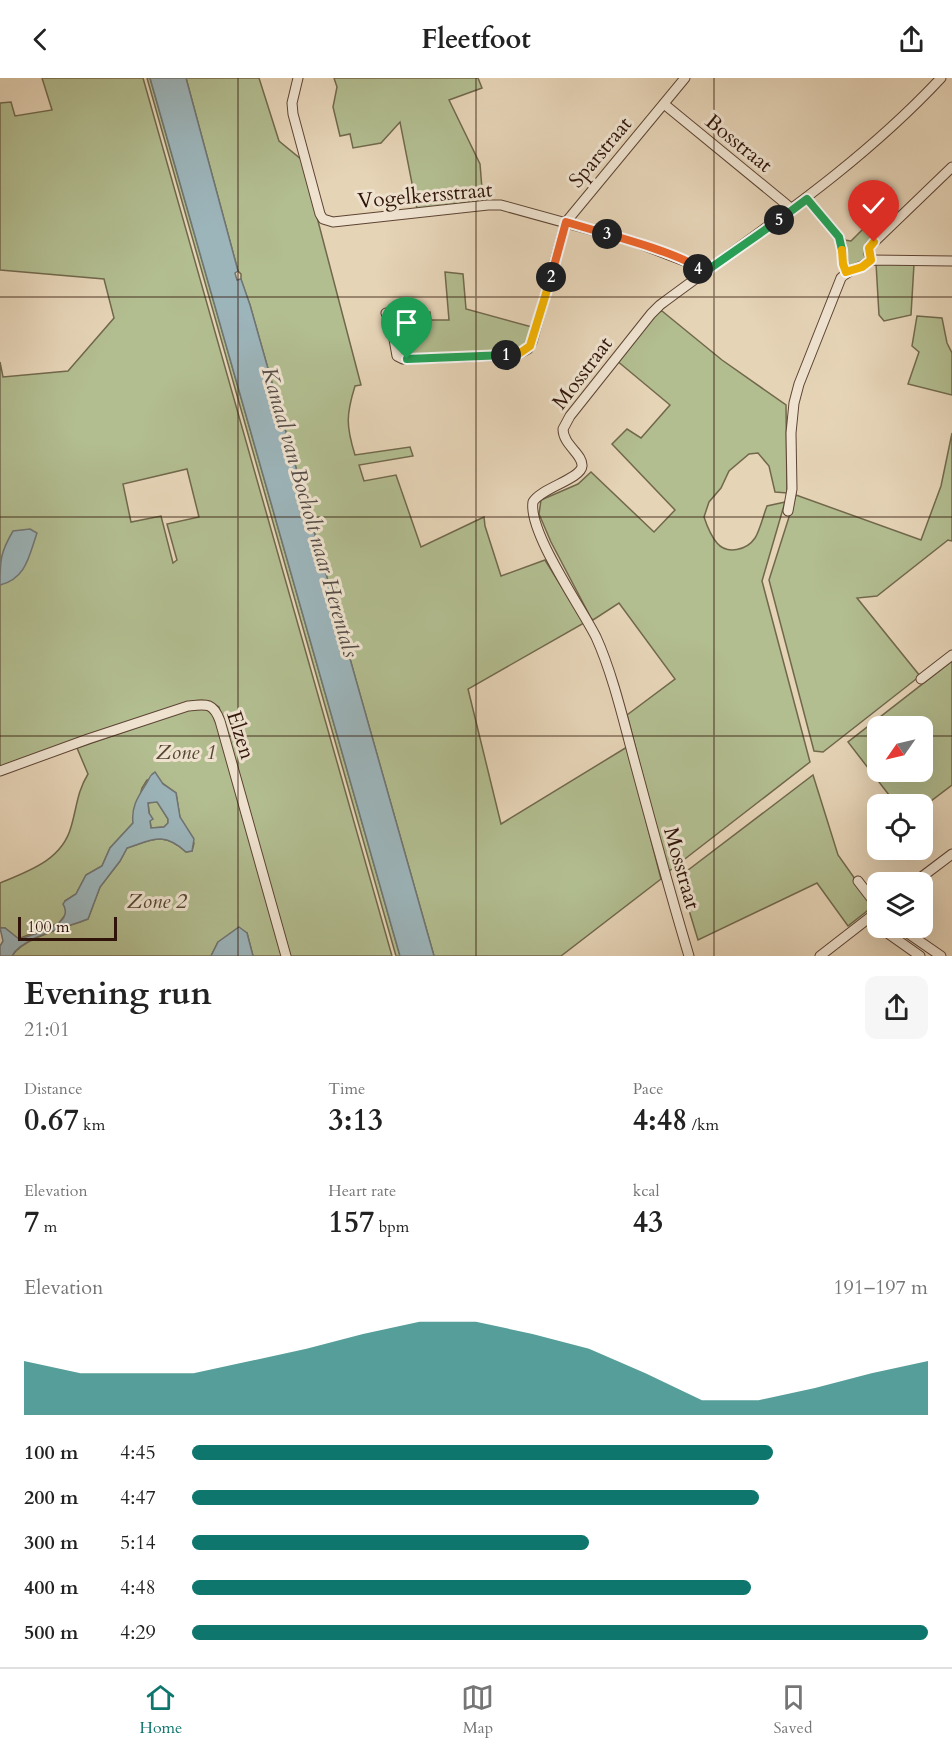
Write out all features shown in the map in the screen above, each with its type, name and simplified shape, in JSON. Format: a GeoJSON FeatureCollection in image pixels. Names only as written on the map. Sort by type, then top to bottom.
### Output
{"type":"FeatureCollection","features":[{"type":"Feature","properties":{"kind":"street","name":"Vogelkersstraat"},"geometry":{"type":"LineString","coordinates":[[298,78],[292,103],[293,114],[323,219],[333,222],[495,205],[513,207],[635,242],[695,265],[702,274]]}},
{"type":"Feature","properties":{"kind":"street","name":"Sparstraat"},"geometry":{"type":"LineString","coordinates":[[566,222],[686,78]]}},
{"type":"Feature","properties":{"kind":"street","name":"Mosstraat"},"geometry":{"type":"LineString","coordinates":[[689,956],[602,652],[549,554],[532,508],[533,502],[539,494],[571,478],[581,470],[580,459],[566,442],[563,429],[570,416],[660,304],[807,199],[896,123],[941,78]]}},
{"type":"Feature","properties":{"kind":"street","name":"Bosstraat"},"geometry":{"type":"LineString","coordinates":[[664,104],[792,209]]}},
{"type":"Feature","properties":{"kind":"street"},"geometry":{"type":"LineString","coordinates":[[871,260],[870,246],[952,167]]}},
{"type":"Feature","properties":{"kind":"street"},"geometry":{"type":"LineString","coordinates":[[807,199],[839,237],[846,272]]}},
{"type":"Feature","properties":{"kind":"street"},"geometry":{"type":"LineString","coordinates":[[386,313],[392,328],[397,356],[403,359],[521,353],[528,349],[532,342],[566,222]]}},
{"type":"Feature","properties":{"kind":"street"},"geometry":{"type":"LineString","coordinates":[[788,511],[792,489],[791,433],[796,395],[841,278],[846,272],[862,267],[871,260],[952,261]]}},
{"type":"Feature","properties":{"kind":"street"},"geometry":{"type":"LineString","coordinates":[[921,679],[952,655]]}},
{"type":"Feature","properties":{"kind":"street","name":"Elzen"},"geometry":{"type":"LineString","coordinates":[[0,771],[188,706],[205,704],[212,706],[220,721],[286,956]]}},
{"type":"Feature","properties":{"kind":"street"},"geometry":{"type":"LineString","coordinates":[[928,872],[952,854]]}},
{"type":"Feature","properties":{"kind":"street"},"geometry":{"type":"LineString","coordinates":[[858,880],[867,893]]}},
{"type":"Feature","properties":{"kind":"street"},"geometry":{"type":"LineString","coordinates":[[820,956],[867,920]]}},
{"type":"Feature","properties":{"kind":"street"},"geometry":{"type":"LineString","coordinates":[[894,938],[920,956]]}},
{"type":"Feature","properties":{"kind":"street"},"geometry":{"type":"LineString","coordinates":[[915,938],[941,956]]}},
{"type":"Feature","properties":{"kind":"green space"},"geometry":{"type":"Polygon","coordinates":[[[42,78],[143,78],[392,956],[290,956],[219,707],[212,703],[203,700],[193,701],[0,767],[0,362],[3,377],[68,371],[114,318],[104,279],[0,270],[0,103],[11,102],[15,116],[52,110],[42,78]],[[187,469],[123,484],[131,522],[161,516],[173,563],[177,560],[167,524],[199,517],[187,469]]]}},
{"type":"Feature","properties":{"kind":"green space"},"geometry":{"type":"Polygon","coordinates":[[[147,78],[150,78],[400,956],[396,956],[147,78]]]}},
{"type":"Feature","properties":{"kind":"green space"},"geometry":{"type":"Polygon","coordinates":[[[186,78],[259,78],[279,141],[302,160],[361,385],[355,386],[349,413],[350,436],[355,455],[410,447],[413,456],[359,465],[364,481],[396,475],[421,547],[484,517],[501,576],[545,560],[584,623],[468,689],[501,824],[627,747],[661,879],[561,956],[434,956],[250,305],[241,274],[238,271],[186,78]]]}},
{"type":"Feature","properties":{"kind":"green space"},"geometry":{"type":"Polygon","coordinates":[[[334,78],[478,78],[482,88],[449,100],[480,164],[483,201],[417,209],[400,122],[381,143],[353,148],[350,134],[340,136],[333,107],[337,87],[334,78]]]}},
{"type":"Feature","properties":{"kind":"green space"},"geometry":{"type":"Polygon","coordinates":[[[866,226],[875,236],[866,259],[850,268],[847,266],[844,240],[851,241],[866,226]]]}},
{"type":"Feature","properties":{"kind":"green space"},"geometry":{"type":"Polygon","coordinates":[[[876,263],[914,264],[911,315],[884,321],[879,315],[876,263]]]}},
{"type":"Feature","properties":{"kind":"green space"},"geometry":{"type":"Polygon","coordinates":[[[445,272],[463,274],[466,309],[532,327],[527,341],[518,351],[406,355],[402,352],[396,337],[394,315],[430,312],[431,320],[449,320],[445,272]]]}},
{"type":"Feature","properties":{"kind":"green space"},"geometry":{"type":"Polygon","coordinates":[[[662,311],[722,360],[786,405],[787,493],[775,492],[769,466],[758,453],[749,454],[729,471],[721,488],[709,502],[704,517],[709,531],[721,547],[737,550],[747,546],[755,538],[767,506],[785,502],[762,581],[810,762],[668,872],[627,715],[675,679],[619,603],[593,620],[591,618],[539,514],[541,500],[578,484],[591,472],[654,532],[675,510],[612,444],[627,429],[641,438],[670,405],[616,360],[656,313],[662,311]]]}},
{"type":"Feature","properties":{"kind":"green space"},"geometry":{"type":"Polygon","coordinates":[[[917,316],[942,318],[947,343],[952,353],[952,395],[908,384],[919,352],[912,346],[917,316]]]}},
{"type":"Feature","properties":{"kind":"green space"},"geometry":{"type":"Polygon","coordinates":[[[952,433],[952,541],[948,540],[877,596],[857,598],[920,676],[823,752],[814,751],[769,580],[796,495],[921,540],[941,486],[952,433]]]}},
{"type":"Feature","properties":{"kind":"green space"},"geometry":{"type":"Polygon","coordinates":[[[952,661],[952,785],[933,799],[933,794],[888,794],[879,782],[933,782],[933,716],[881,716],[952,661]]]}},
{"type":"Feature","properties":{"kind":"green space","name":"Zone 1"},"geometry":{"type":"Polygon","coordinates":[[[204,707],[212,710],[216,721],[283,956],[253,956],[247,933],[218,942],[211,956],[12,956],[35,938],[88,919],[100,887],[127,848],[151,840],[164,839],[178,845],[186,852],[192,851],[194,843],[180,818],[176,793],[158,780],[147,780],[142,788],[133,823],[110,848],[102,866],[86,875],[76,894],[65,901],[66,914],[59,923],[18,939],[5,928],[0,928],[0,883],[43,863],[60,848],[67,838],[79,793],[88,774],[77,748],[190,709],[204,707]]]}},
{"type":"Feature","properties":{"kind":"green space"},"geometry":{"type":"Polygon","coordinates":[[[867,727],[867,767],[848,742],[867,727]]]}},
{"type":"Feature","properties":{"kind":"green space"},"geometry":{"type":"Polygon","coordinates":[[[813,775],[838,855],[867,896],[867,911],[848,926],[817,883],[698,940],[679,877],[813,775]]]}},
{"type":"Feature","properties":{"kind":"green space"},"geometry":{"type":"Polygon","coordinates":[[[157,801],[168,823],[164,827],[151,828],[148,803],[157,801]]]}},
{"type":"Feature","properties":{"kind":"water"},"geometry":{"type":"Polygon","coordinates":[[[150,78],[186,78],[238,271],[235,273],[237,280],[241,279],[250,305],[434,956],[400,956],[150,78]]]}},
{"type":"Feature","properties":{"kind":"water"},"geometry":{"type":"Polygon","coordinates":[[[30,529],[37,533],[29,558],[16,578],[0,585],[0,570],[5,545],[13,531],[30,529]]]}},
{"type":"Feature","properties":{"kind":"water"},"geometry":{"type":"Polygon","coordinates":[[[155,772],[163,784],[176,793],[180,817],[194,839],[192,851],[186,852],[178,845],[164,839],[151,840],[127,848],[100,887],[88,919],[35,938],[17,949],[12,956],[0,956],[0,946],[3,941],[0,928],[5,928],[19,939],[51,928],[63,918],[65,901],[76,894],[86,875],[102,866],[110,848],[133,823],[136,802],[150,776],[155,772]],[[157,802],[148,803],[149,813],[153,819],[150,821],[151,828],[164,827],[168,819],[157,802]]]}},
{"type":"Feature","properties":{"kind":"water"},"geometry":{"type":"Polygon","coordinates":[[[239,927],[247,933],[253,956],[211,956],[218,942],[239,927]]]}},
{"type":"Feature","properties":{"kind":"route"},"geometry":{"type":"LineString","coordinates":[[407,359],[517,355],[525,352],[532,342],[566,222],[635,242],[695,265],[702,274],[807,199],[839,237],[846,272],[862,267],[871,260],[869,248],[874,242]]}},
{"type":"Feature","properties":{"kind":"water label","name":"Kanaal van Bocholt naar Herentals"},"geometry":{"type":"Point","coordinates":[311,512]}},
{"type":"Feature","properties":{"kind":"park label","name":"Zone 2"},"geometry":{"type":"Point","coordinates":[157,901]}}]}
